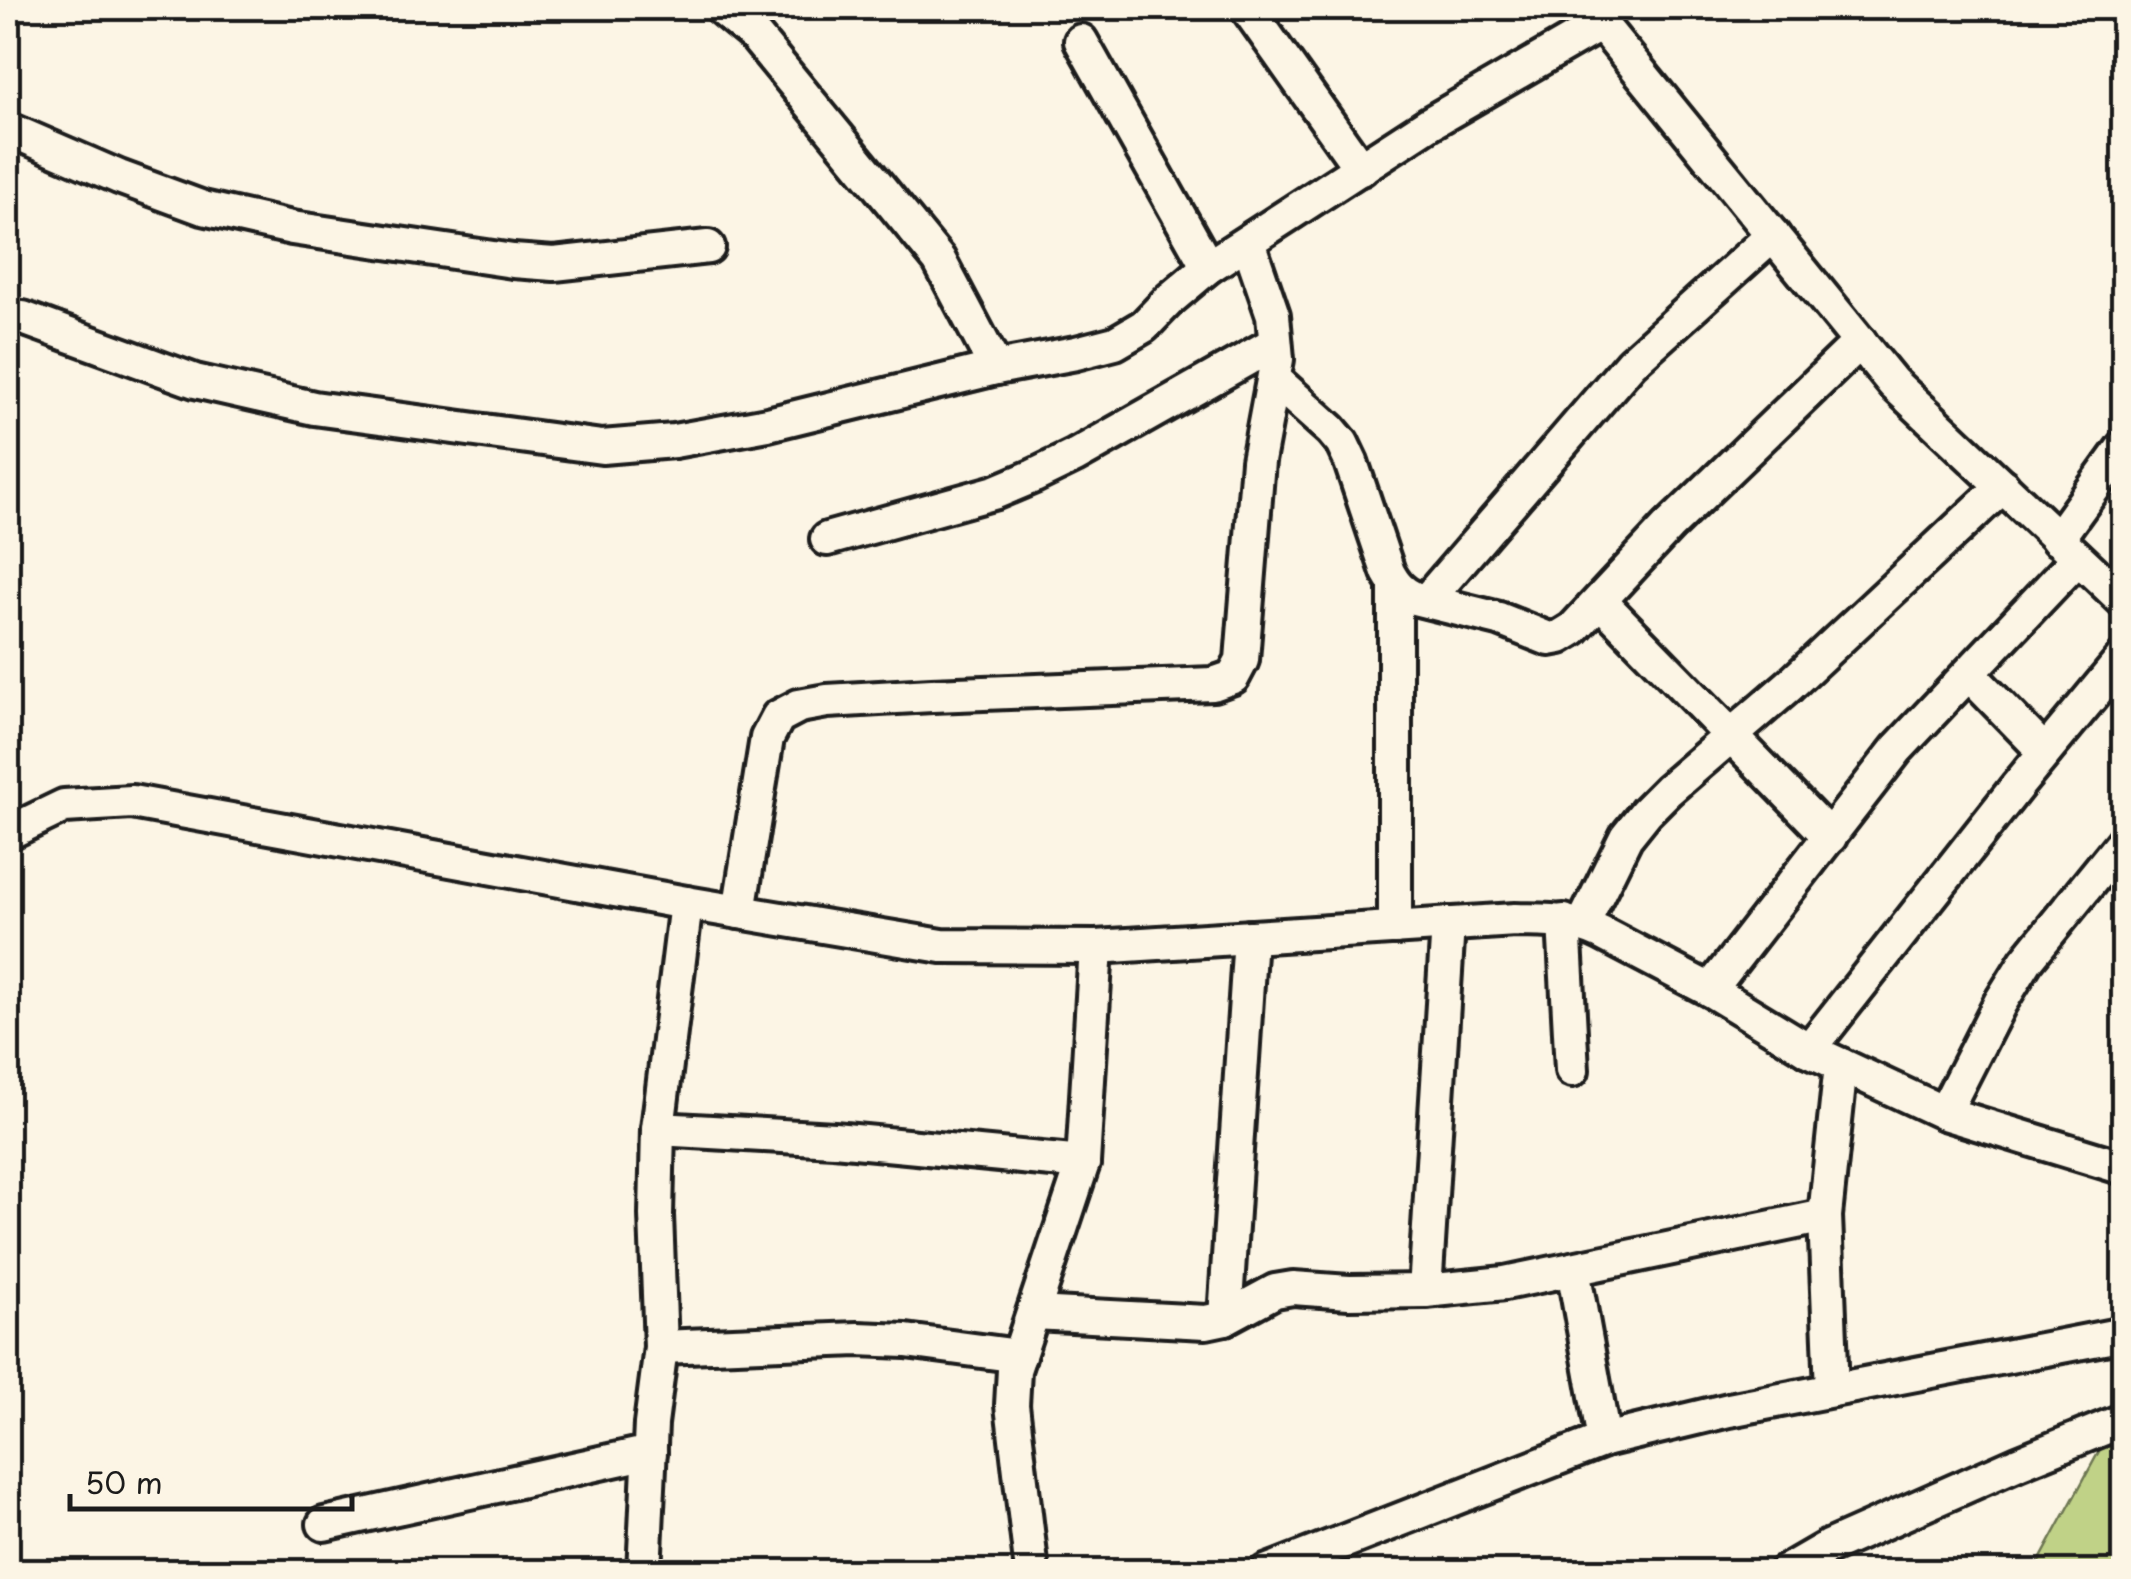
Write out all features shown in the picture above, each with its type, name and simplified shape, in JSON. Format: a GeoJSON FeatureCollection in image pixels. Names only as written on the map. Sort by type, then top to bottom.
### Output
{"type":"FeatureCollection","features":[{"type":"Feature","properties":{"kind":"street"},"geometry":{"type":"LineString","coordinates":[[721,8],[756,37],[939,260],[996,368]]}},
{"type":"Feature","properties":{"kind":"street"},"geometry":{"type":"LineString","coordinates":[[1247,8],[1361,169]]}},
{"type":"Feature","properties":{"kind":"street"},"geometry":{"type":"LineString","coordinates":[[8,316],[195,381],[314,408],[602,447],[674,441],[768,424],[1115,343],[1144,326],[1208,267],[1594,16],[1893,383],[2124,602]]}},
{"type":"Feature","properties":{"kind":"street"},"geometry":{"type":"LineString","coordinates":[[1081,41],[1208,267]]}},
{"type":"Feature","properties":{"kind":"street"},"geometry":{"type":"LineString","coordinates":[[8,129],[118,177],[203,208],[292,228],[554,264],[708,247]]}},
{"type":"Feature","properties":{"kind":"street"},"geometry":{"type":"LineString","coordinates":[[1427,600],[1631,363],[1773,235]]}},
{"type":"Feature","properties":{"kind":"street"},"geometry":{"type":"LineString","coordinates":[[739,912],[768,738],[778,718],[799,706],[932,695],[1213,684],[1233,677],[1242,660],[1258,461],[1277,359],[1272,315],[1248,242]]}},
{"type":"Feature","properties":{"kind":"street"},"geometry":{"type":"LineString","coordinates":[[1274,379],[1342,444],[1395,585],[1404,593],[1498,619],[1549,639],[1574,629],[1668,527],[1860,342]]}},
{"type":"Feature","properties":{"kind":"street"},"geometry":{"type":"LineString","coordinates":[[827,538],[996,492],[1034,476],[1275,343]]}},
{"type":"Feature","properties":{"kind":"street"},"geometry":{"type":"LineString","coordinates":[[1710,990],[1897,749],[1969,674],[2068,549],[2124,446]]}},
{"type":"Feature","properties":{"kind":"street"},"geometry":{"type":"LineString","coordinates":[[1572,1070],[1573,923],[1626,837],[1668,790],[1790,685],[2003,486]]}},
{"type":"Feature","properties":{"kind":"street"},"geometry":{"type":"LineString","coordinates":[[1395,585],[1395,928]]}},
{"type":"Feature","properties":{"kind":"street"},"geometry":{"type":"LineString","coordinates":[[1600,601],[1830,838]]}},
{"type":"Feature","properties":{"kind":"street"},"geometry":{"type":"LineString","coordinates":[[1809,1050],[2124,657]]}},
{"type":"Feature","properties":{"kind":"street"},"geometry":{"type":"LineString","coordinates":[[1969,674],[2045,752]]}},
{"type":"Feature","properties":{"kind":"street"},"geometry":{"type":"LineString","coordinates":[[8,832],[64,806],[132,802],[942,946],[1096,947],[1515,920],[1573,923],[1710,990],[1809,1050],[1944,1112],[2124,1168]]}},
{"type":"Feature","properties":{"kind":"street"},"geometry":{"type":"LineString","coordinates":[[1944,1112],[2026,961],[2124,840]]}},
{"type":"Feature","properties":{"kind":"street"},"geometry":{"type":"LineString","coordinates":[[644,1572],[650,1424],[662,1347],[656,1215],[658,1129],[686,902]]}},
{"type":"Feature","properties":{"kind":"street"},"geometry":{"type":"LineString","coordinates":[[1425,1291],[1448,924]]}},
{"type":"Feature","properties":{"kind":"street"},"geometry":{"type":"LineString","coordinates":[[1225,1318],[1250,937]]}},
{"type":"Feature","properties":{"kind":"street"},"geometry":{"type":"LineString","coordinates":[[1032,1572],[1012,1404],[1014,1370],[1084,1163],[1096,947]]}},
{"type":"Feature","properties":{"kind":"street"},"geometry":{"type":"LineString","coordinates":[[1832,1390],[1825,1216],[1841,1065]]}},
{"type":"Feature","properties":{"kind":"street"},"geometry":{"type":"LineString","coordinates":[[658,1129],[834,1139],[1084,1163]]}},
{"type":"Feature","properties":{"kind":"street"},"geometry":{"type":"LineString","coordinates":[[1034,1313],[1206,1322],[1225,1318],[1274,1291],[1425,1291],[1505,1283],[1825,1216]]}},
{"type":"Feature","properties":{"kind":"street"},"geometry":{"type":"LineString","coordinates":[[1573,1268],[1604,1440]]}},
{"type":"Feature","properties":{"kind":"street"},"geometry":{"type":"LineString","coordinates":[[1266,1572],[1303,1564],[1604,1440],[1729,1410],[2124,1334]]}},
{"type":"Feature","properties":{"kind":"street"},"geometry":{"type":"LineString","coordinates":[[662,1347],[858,1339],[906,1341],[1019,1356]]}},
{"type":"Feature","properties":{"kind":"street"},"geometry":{"type":"LineString","coordinates":[[1785,1572],[1828,1547],[2124,1420]]}},
{"type":"Feature","properties":{"kind":"street"},"geometry":{"type":"LineString","coordinates":[[324,1524],[650,1452]]}},
{"type":"Feature","properties":{"kind":"green space"},"geometry":{"type":"Polygon","coordinates":[[[2123,1407],[2123,1571],[2034,1571],[2123,1407]]]}}]}
